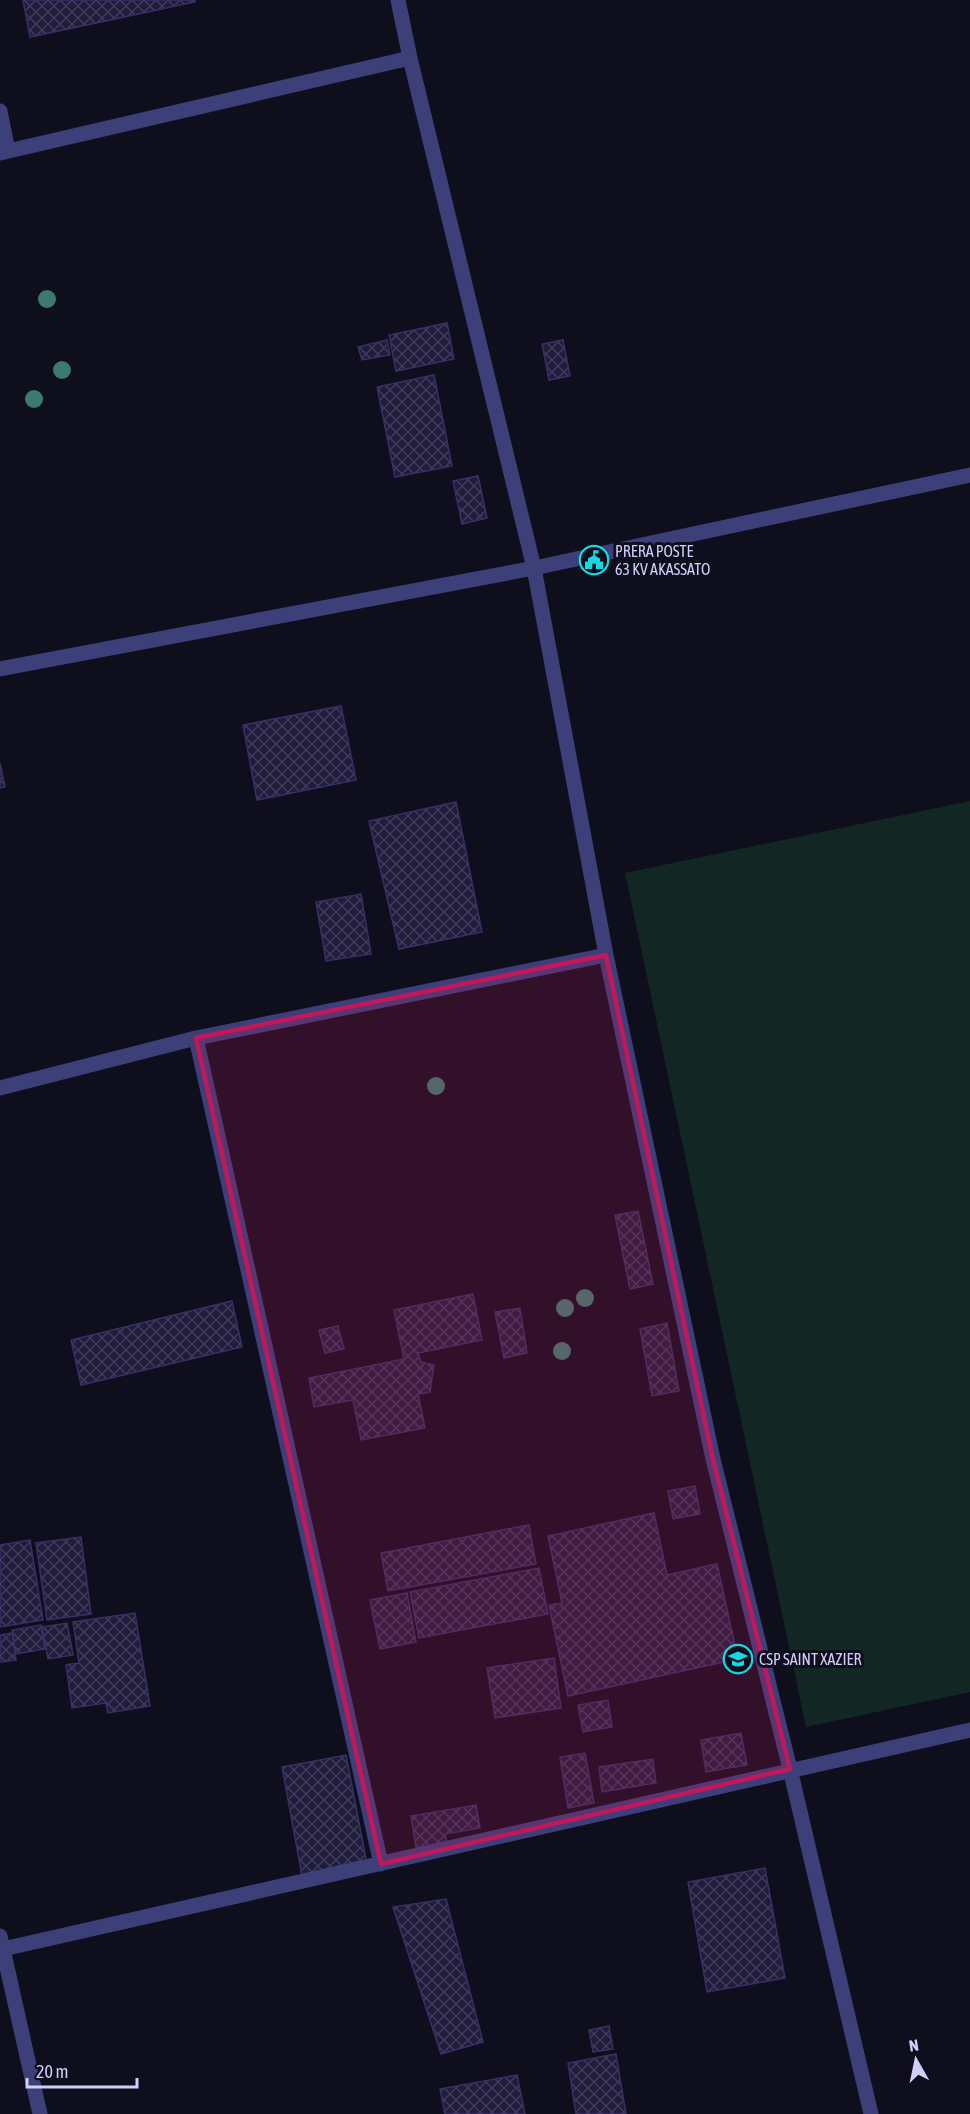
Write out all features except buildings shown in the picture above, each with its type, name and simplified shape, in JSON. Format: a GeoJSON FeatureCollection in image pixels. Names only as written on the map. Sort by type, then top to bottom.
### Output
{"type":"FeatureCollection","features":[{"type":"Feature","properties":{"kind":"street"},"geometry":{"type":"LineString","coordinates":[[398,0],[534,568],[606,955],[713,1459],[790,1769],[871,2114]]}},
{"type":"Feature","properties":{"kind":"street"},"geometry":{"type":"LineString","coordinates":[[0,111],[4,152],[410,57]]}},
{"type":"Feature","properties":{"kind":"street"},"geometry":{"type":"LineString","coordinates":[[0,669],[534,568],[970,475]]}},
{"type":"Feature","properties":{"kind":"street"},"geometry":{"type":"LineString","coordinates":[[0,1088],[196,1038],[606,955]]}},
{"type":"Feature","properties":{"kind":"street"},"geometry":{"type":"LineString","coordinates":[[196,1038],[381,1864]]}},
{"type":"Feature","properties":{"kind":"street"},"geometry":{"type":"LineString","coordinates":[[40,2114],[2,1942],[381,1864],[790,1769],[970,1730]]}},
{"type":"Feature","properties":{"kind":"highlighted area"},"geometry":{"type":"Polygon","coordinates":[[[606,955],[713,1459],[790,1769],[381,1864],[196,1038],[606,955]]]}},
{"type":"Feature","properties":{"kind":"green space"},"geometry":{"type":"Polygon","coordinates":[[[970,801],[970,1692],[806,1727],[625,873],[970,801]]]}},
{"type":"Feature","properties":{"kind":"place","name":"PRERA POSTE 63 KV AKASSATO"},"geometry":{"type":"Point","coordinates":[594,560]}},
{"type":"Feature","properties":{"kind":"place","name":"CSP SAINT XAZIER"},"geometry":{"type":"Point","coordinates":[738,1659]}}]}
